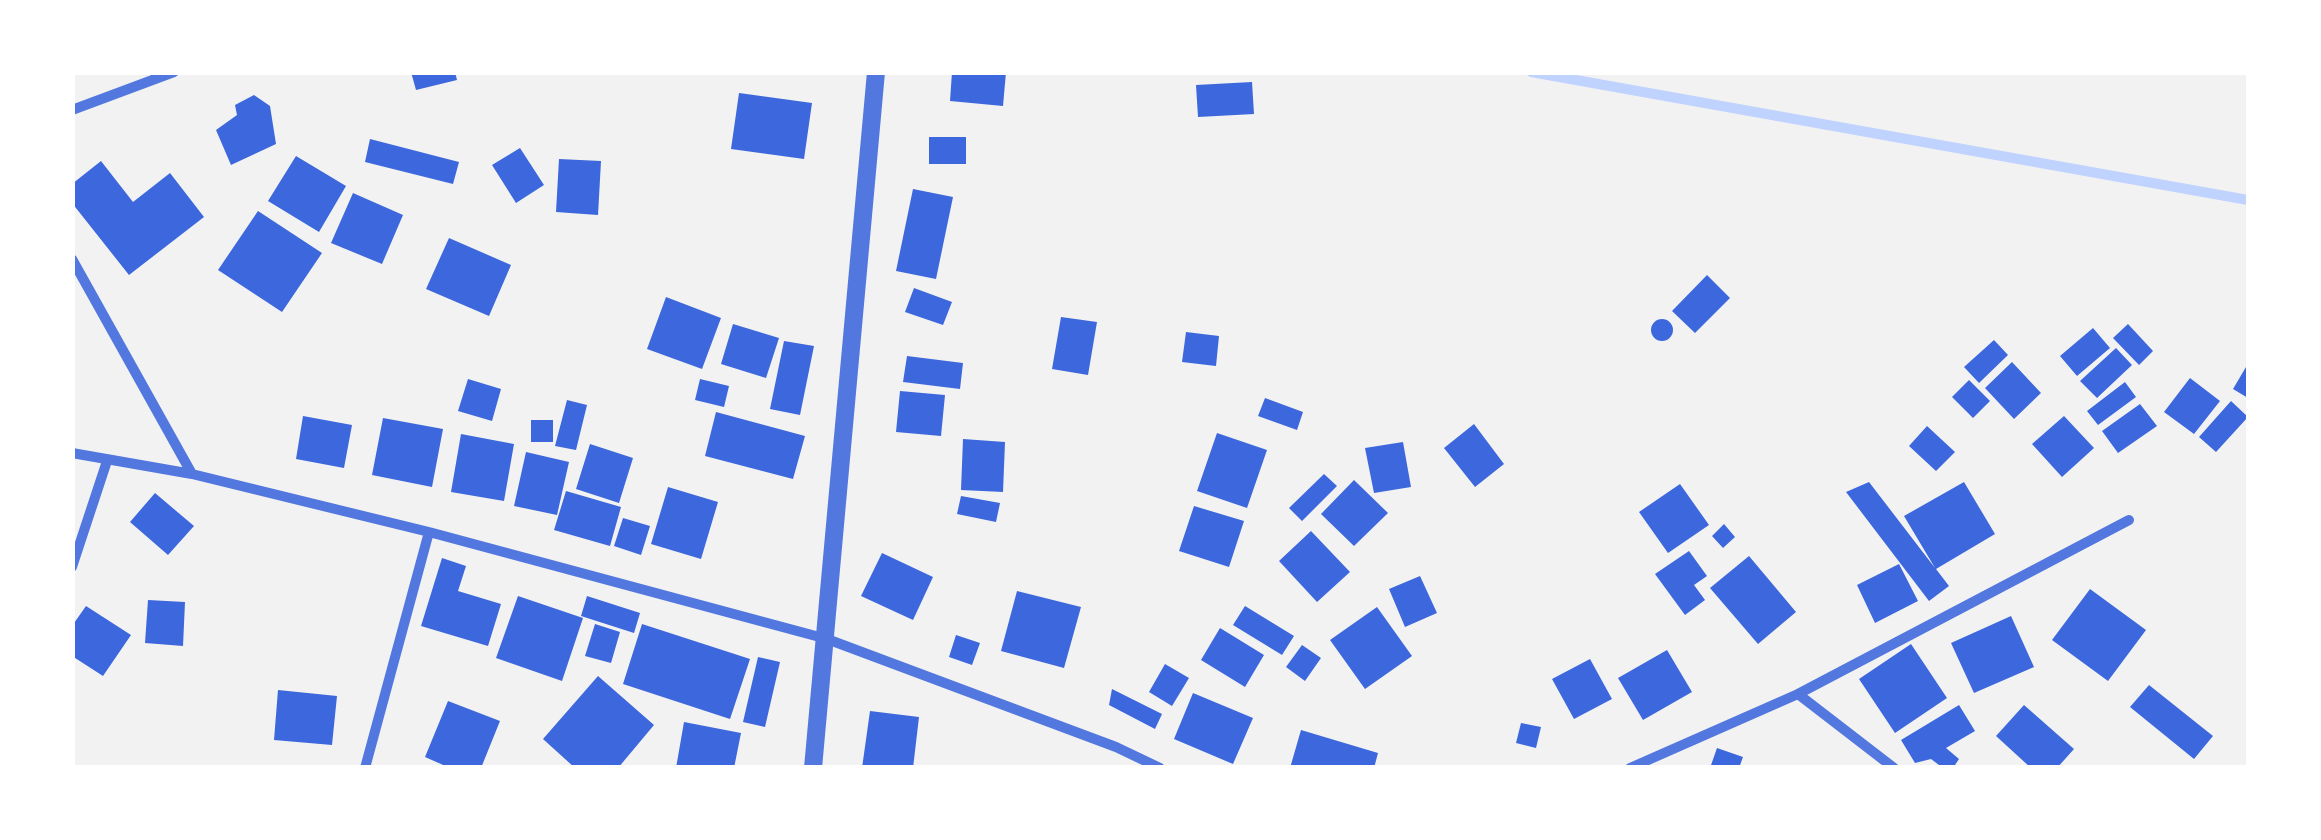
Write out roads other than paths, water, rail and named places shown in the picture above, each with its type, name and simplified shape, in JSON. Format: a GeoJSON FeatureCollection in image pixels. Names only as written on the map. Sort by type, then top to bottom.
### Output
{"type":"FeatureCollection","features":[{"type":"Feature","properties":{"kind":"street"},"geometry":{"type":"LineString","coordinates":[[72,110],[174,72]]}},
{"type":"Feature","properties":{"kind":"street"},"geometry":{"type":"LineString","coordinates":[[813,768],[876,72]]}},
{"type":"Feature","properties":{"kind":"street"},"geometry":{"type":"LineString","coordinates":[[72,259],[192,474]]}},
{"type":"Feature","properties":{"kind":"street"},"geometry":{"type":"LineString","coordinates":[[72,452],[192,474],[430,532],[826,638],[1116,747],[1160,768]]}},
{"type":"Feature","properties":{"kind":"street"},"geometry":{"type":"LineString","coordinates":[[72,566],[106,461]]}},
{"type":"Feature","properties":{"kind":"street"},"geometry":{"type":"LineString","coordinates":[[1630,768],[1798,694],[2129,520]]}},
{"type":"Feature","properties":{"kind":"street"},"geometry":{"type":"LineString","coordinates":[[365,768],[430,532]]}},
{"type":"Feature","properties":{"kind":"street"},"geometry":{"type":"LineString","coordinates":[[1798,694],[1894,768]]}},
{"type":"Feature","properties":{"kind":"waterway"},"geometry":{"type":"LineString","coordinates":[[1531,72],[2248,200]]}}]}
